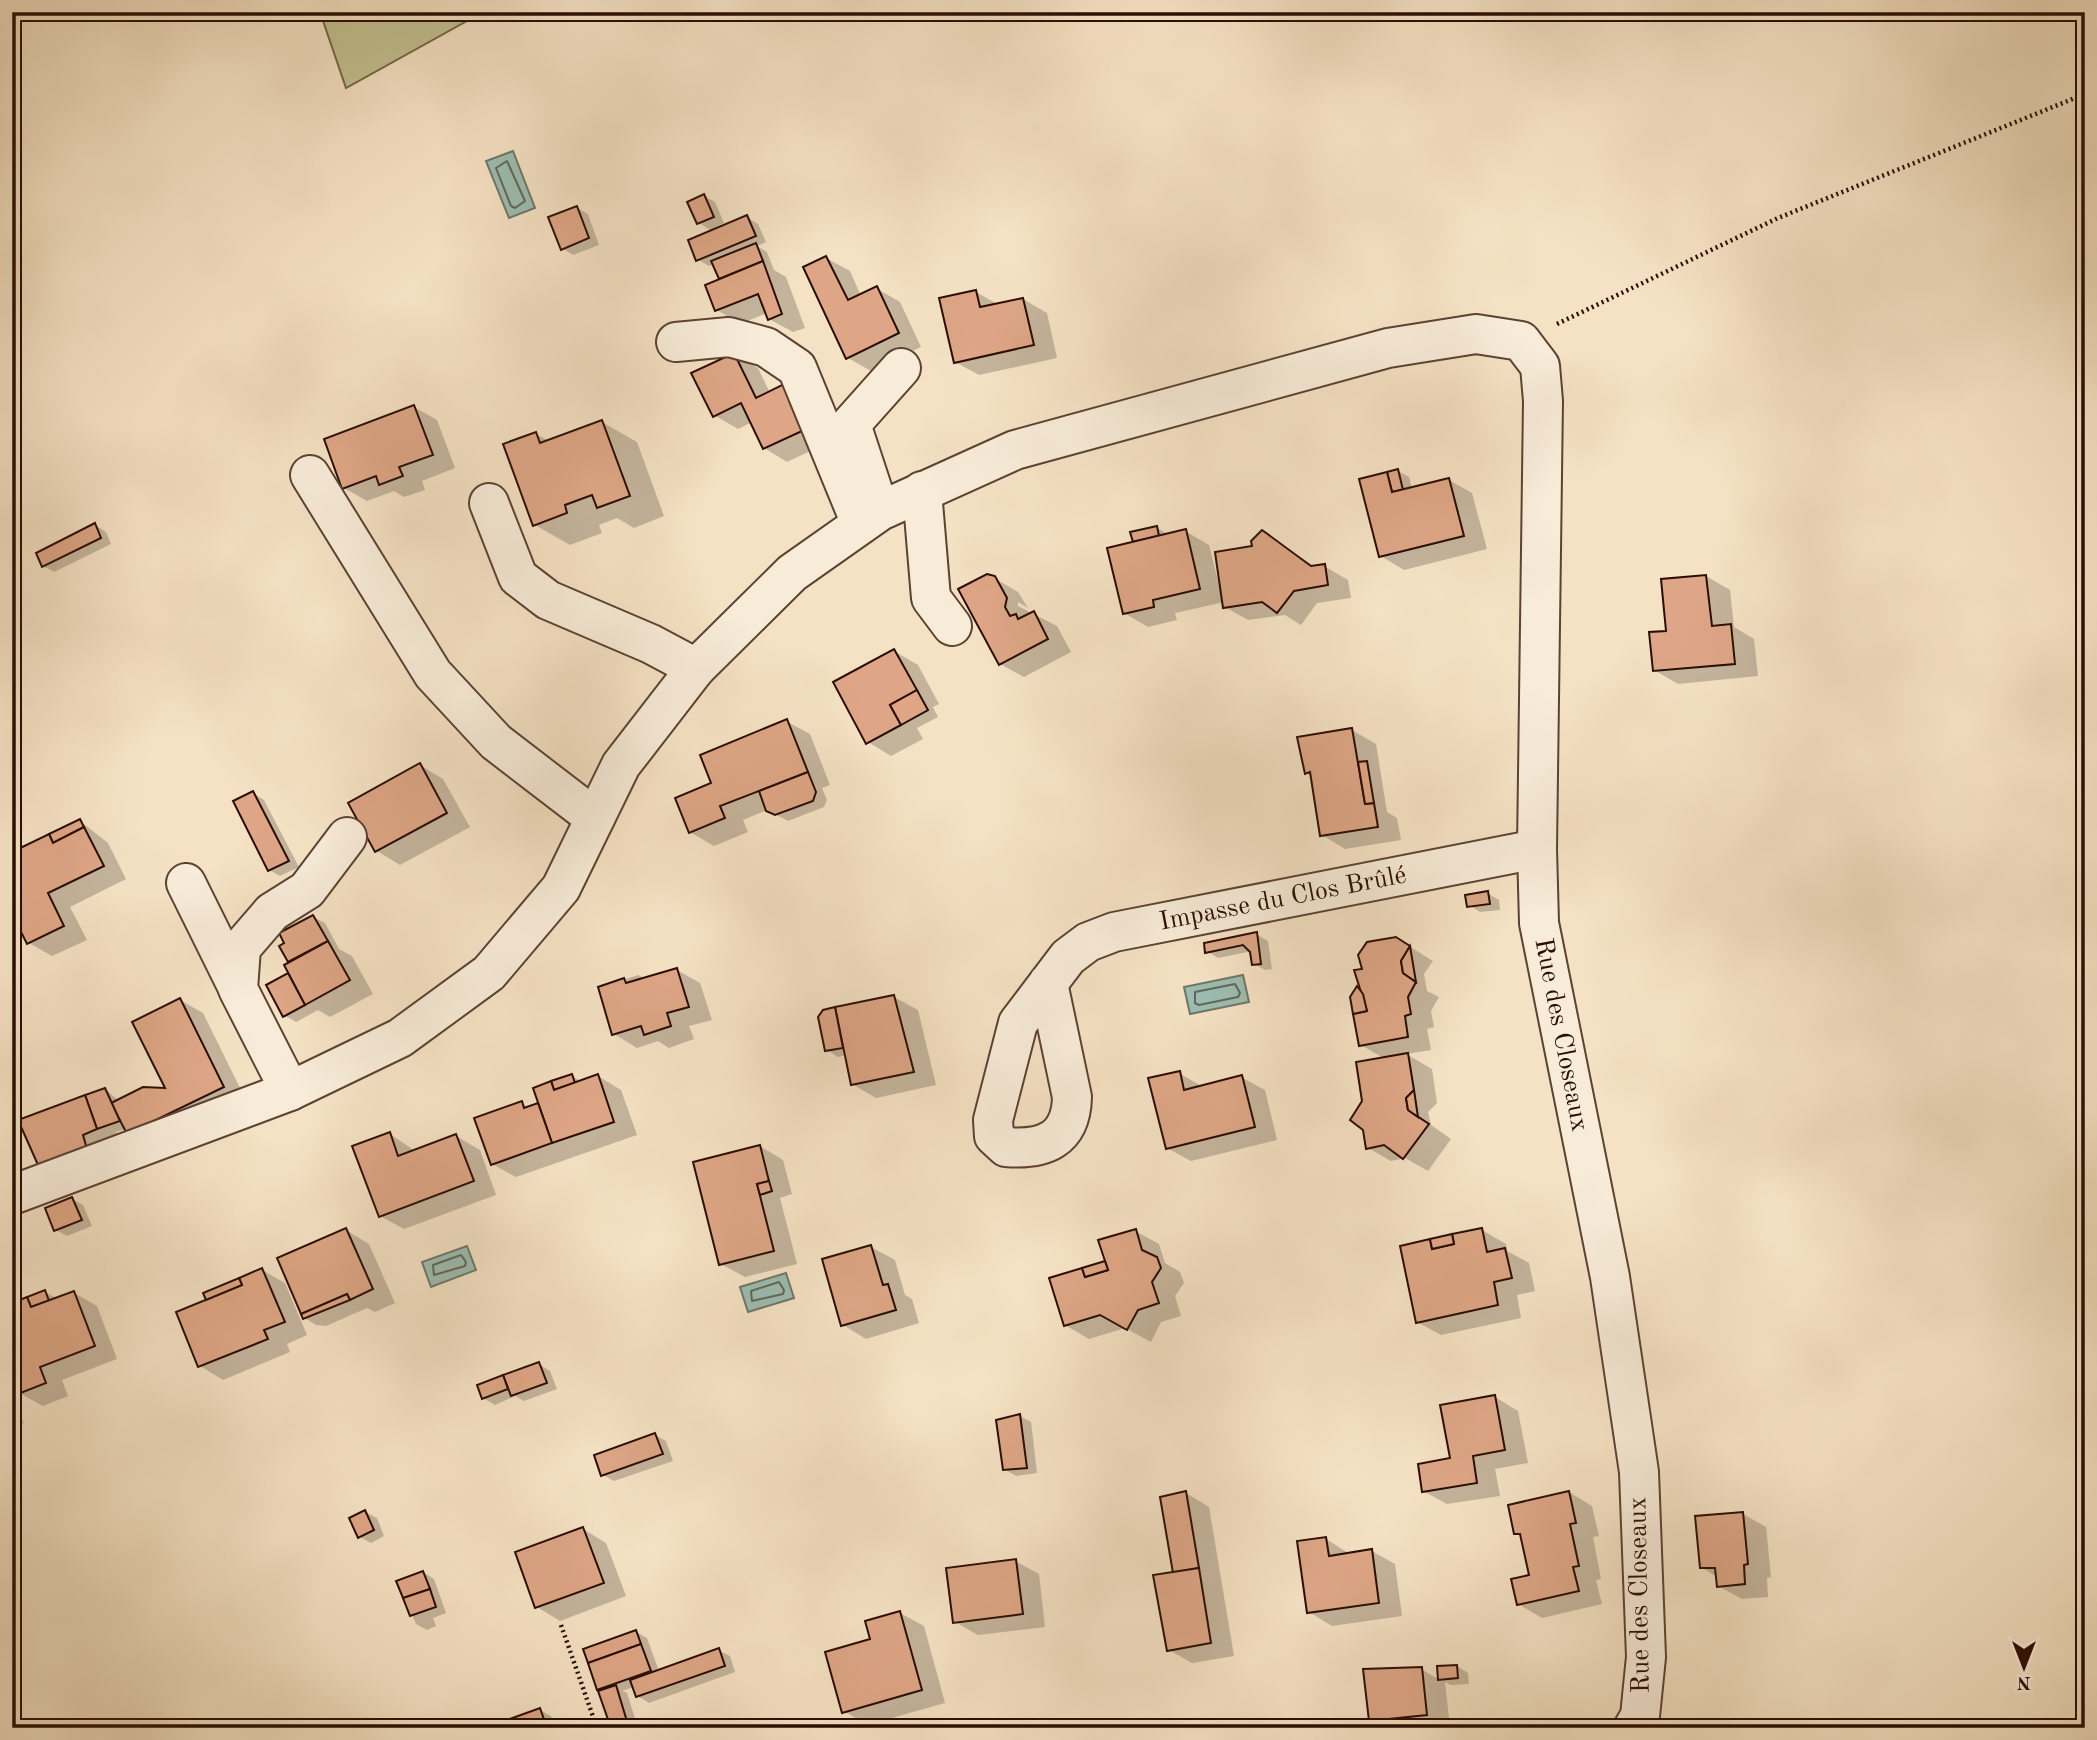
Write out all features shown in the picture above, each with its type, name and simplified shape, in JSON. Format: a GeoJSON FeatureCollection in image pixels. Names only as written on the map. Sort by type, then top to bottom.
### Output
{"type":"FeatureCollection","features":[{"type":"Feature","properties":{"kind":"street"},"geometry":{"type":"LineString","coordinates":[[12,1195],[290,1091],[400,1038],[489,973],[561,888],[621,765],[696,668],[792,573],[871,517],[1015,450],[1388,348],[1476,334],[1521,341]]}},
{"type":"Feature","properties":{"kind":"street"},"geometry":{"type":"LineString","coordinates":[[676,342],[729,337],[766,347],[797,368],[871,517]]}},
{"type":"Feature","properties":{"kind":"street","name":"Rue des Closeaux"},"geometry":{"type":"LineString","coordinates":[[1521,341],[1540,366],[1543,401],[1537,849],[1539,923],[1611,1277],[1639,1472],[1646,1657],[1640,1716],[1633,1728]]}},
{"type":"Feature","properties":{"kind":"street"},"geometry":{"type":"LineString","coordinates":[[871,517],[851,424],[901,368]]}},
{"type":"Feature","properties":{"kind":"street"},"geometry":{"type":"LineString","coordinates":[[310,475],[433,674],[496,742],[594,818]]}},
{"type":"Feature","properties":{"kind":"street"},"geometry":{"type":"LineString","coordinates":[[922,491],[931,598],[952,626]]}},
{"type":"Feature","properties":{"kind":"street"},"geometry":{"type":"LineString","coordinates":[[489,503],[518,577],[548,600],[652,644],[696,668]]}},
{"type":"Feature","properties":{"kind":"street"},"geometry":{"type":"LineString","coordinates":[[238,989],[241,948],[272,912],[307,890],[347,837]]}},
{"type":"Feature","properties":{"kind":"street","name":"Impasse du Clos Brûlé"},"geometry":{"type":"LineString","coordinates":[[1048,983],[1068,957],[1088,942],[1114,932],[1537,849]]}},
{"type":"Feature","properties":{"kind":"street"},"geometry":{"type":"LineString","coordinates":[[186,883],[290,1091]]}},
{"type":"Feature","properties":{"kind":"path"},"geometry":{"type":"LineString","coordinates":[[2081,12],[2085,34]]}},
{"type":"Feature","properties":{"kind":"path"},"geometry":{"type":"LineString","coordinates":[[1521,341],[1778,218],[2085,94]]}},
{"type":"Feature","properties":{"kind":"path"},"geometry":{"type":"LineString","coordinates":[[561,1625],[597,1728]]}},
{"type":"Feature","properties":{"kind":"shaded area"},"geometry":{"type":"Polygon","coordinates":[[[320,12],[483,12],[346,88],[320,12]]]}},
{"type":"Feature","properties":{"kind":"water"},"geometry":{"type":"Polygon","coordinates":[[[513,151],[535,208],[509,218],[486,161],[513,151]]]}},
{"type":"Feature","properties":{"kind":"water"},"geometry":{"type":"Polygon","coordinates":[[[1243,975],[1249,1002],[1190,1014],[1184,987],[1243,975]]]}},
{"type":"Feature","properties":{"kind":"water"},"geometry":{"type":"Polygon","coordinates":[[[467,1246],[476,1270],[431,1287],[422,1262],[467,1246]]]}},
{"type":"Feature","properties":{"kind":"water"},"geometry":{"type":"Polygon","coordinates":[[[786,1273],[794,1298],[748,1312],[740,1287],[786,1273]]]}},
{"type":"Feature","properties":{"kind":"building"},"geometry":{"type":"Polygon","coordinates":[[[704,194],[714,217],[697,224],[687,202],[704,194]]]}},
{"type":"Feature","properties":{"kind":"building"},"geometry":{"type":"Polygon","coordinates":[[[577,206],[589,238],[561,250],[548,217],[577,206]]]}},
{"type":"Feature","properties":{"kind":"building"},"geometry":{"type":"Polygon","coordinates":[[[747,215],[756,236],[696,261],[688,240],[747,215]]]}},
{"type":"Feature","properties":{"kind":"building"},"geometry":{"type":"Polygon","coordinates":[[[756,243],[763,261],[719,279],[711,261],[756,243]]]}},
{"type":"Feature","properties":{"kind":"building"},"geometry":{"type":"Polygon","coordinates":[[[826,256],[848,300],[877,286],[899,333],[846,359],[803,267],[826,256]]]}},
{"type":"Feature","properties":{"kind":"building"},"geometry":{"type":"Polygon","coordinates":[[[763,261],[782,314],[768,320],[758,294],[715,311],[705,285],[763,261]]]}},
{"type":"Feature","properties":{"kind":"building"},"geometry":{"type":"Polygon","coordinates":[[[976,290],[980,307],[1023,298],[1034,345],[954,363],[939,298],[976,290]]]}},
{"type":"Feature","properties":{"kind":"building"},"geometry":{"type":"Polygon","coordinates":[[[734,353],[756,398],[792,380],[813,426],[763,449],[741,403],[713,417],[691,373],[734,353]]]}},
{"type":"Feature","properties":{"kind":"building"},"geometry":{"type":"Polygon","coordinates":[[[414,405],[433,455],[399,467],[403,476],[379,485],[376,476],[342,489],[324,439],[414,405]]]}},
{"type":"Feature","properties":{"kind":"building"},"geometry":{"type":"Polygon","coordinates":[[[602,420],[630,496],[597,508],[592,495],[565,505],[567,513],[533,526],[503,444],[536,432],[540,443],[602,420]]]}},
{"type":"Feature","properties":{"kind":"building"},"geometry":{"type":"Polygon","coordinates":[[[1398,469],[1403,490],[1392,492],[1387,472],[1398,469]]]}},
{"type":"Feature","properties":{"kind":"building"},"geometry":{"type":"Polygon","coordinates":[[[1387,472],[1392,492],[1449,478],[1464,536],[1379,557],[1359,479],[1387,472]]]}},
{"type":"Feature","properties":{"kind":"building"},"geometry":{"type":"Polygon","coordinates":[[[95,523],[101,538],[42,567],[36,553],[95,523]]]}},
{"type":"Feature","properties":{"kind":"building"},"geometry":{"type":"Polygon","coordinates":[[[1157,526],[1159,536],[1133,542],[1130,532],[1157,526]]]}},
{"type":"Feature","properties":{"kind":"building"},"geometry":{"type":"Polygon","coordinates":[[[1186,529],[1200,589],[1153,600],[1154,607],[1123,614],[1107,548],[1186,529]]]}},
{"type":"Feature","properties":{"kind":"building"},"geometry":{"type":"Polygon","coordinates":[[[1262,530],[1311,566],[1325,564],[1328,585],[1294,591],[1277,613],[1262,602],[1223,608],[1215,552],[1252,546],[1251,541],[1262,530]]]}},
{"type":"Feature","properties":{"kind":"building"},"geometry":{"type":"Polygon","coordinates":[[[987,574],[995,576],[1007,598],[1005,607],[1010,616],[1016,614],[1018,619],[1034,611],[1048,639],[999,665],[958,589],[987,574]]]}},
{"type":"Feature","properties":{"kind":"building"},"geometry":{"type":"Polygon","coordinates":[[[1706,575],[1712,626],[1731,624],[1735,664],[1653,671],[1649,632],[1666,631],[1661,579],[1706,575]]]}},
{"type":"Feature","properties":{"kind":"building"},"geometry":{"type":"Polygon","coordinates":[[[894,649],[917,690],[890,705],[901,725],[866,744],[833,682],[894,649]]]}},
{"type":"Feature","properties":{"kind":"building"},"geometry":{"type":"Polygon","coordinates":[[[917,690],[928,710],[901,725],[890,705],[917,690]]]}},
{"type":"Feature","properties":{"kind":"building"},"geometry":{"type":"Polygon","coordinates":[[[787,719],[808,772],[720,806],[725,818],[689,833],[675,798],[711,783],[700,755],[787,719]]]}},
{"type":"Feature","properties":{"kind":"building"},"geometry":{"type":"Polygon","coordinates":[[[1352,728],[1365,804],[1374,803],[1378,827],[1320,836],[1310,772],[1305,774],[1297,737],[1352,728]]]}},
{"type":"Feature","properties":{"kind":"building"},"geometry":{"type":"Polygon","coordinates":[[[1367,761],[1374,803],[1365,804],[1358,762],[1367,761]]]}},
{"type":"Feature","properties":{"kind":"building"},"geometry":{"type":"Polygon","coordinates":[[[420,763],[447,813],[375,852],[348,803],[420,763]]]}},
{"type":"Feature","properties":{"kind":"building"},"geometry":{"type":"Polygon","coordinates":[[[808,772],[816,792],[813,801],[775,815],[766,811],[759,791],[808,772]]]}},
{"type":"Feature","properties":{"kind":"building"},"geometry":{"type":"Polygon","coordinates":[[[253,791],[289,861],[268,871],[233,801],[253,791]]]}},
{"type":"Feature","properties":{"kind":"building"},"geometry":{"type":"Polygon","coordinates":[[[80,819],[84,827],[53,843],[49,834],[80,819]]]}},
{"type":"Feature","properties":{"kind":"building"},"geometry":{"type":"Polygon","coordinates":[[[84,827],[104,866],[48,893],[64,926],[27,944],[12,914],[12,893],[21,889],[12,871],[12,852],[49,834],[53,843],[84,827]]]}},
{"type":"Feature","properties":{"kind":"building"},"geometry":{"type":"Polygon","coordinates":[[[1488,891],[1490,904],[1467,907],[1465,895],[1488,891]]]}},
{"type":"Feature","properties":{"kind":"building"},"geometry":{"type":"Polygon","coordinates":[[[313,915],[328,941],[288,962],[279,946],[284,943],[279,933],[313,915]]]}},
{"type":"Feature","properties":{"kind":"building"},"geometry":{"type":"Polygon","coordinates":[[[1257,932],[1261,964],[1252,965],[1250,952],[1243,945],[1205,953],[1204,943],[1257,932]]]}},
{"type":"Feature","properties":{"kind":"building"},"geometry":{"type":"Polygon","coordinates":[[[1396,937],[1410,946],[1401,961],[1403,973],[1416,982],[1408,997],[1411,1014],[1405,1016],[1408,1037],[1359,1046],[1353,1014],[1367,1011],[1354,970],[1362,969],[1358,955],[1367,942],[1396,937]]]}},
{"type":"Feature","properties":{"kind":"building"},"geometry":{"type":"Polygon","coordinates":[[[328,941],[350,980],[305,1005],[284,965],[328,941]]]}},
{"type":"Feature","properties":{"kind":"building"},"geometry":{"type":"Polygon","coordinates":[[[1410,946],[1416,982],[1403,973],[1401,961],[1410,946]]]}},
{"type":"Feature","properties":{"kind":"building"},"geometry":{"type":"Polygon","coordinates":[[[677,968],[689,1007],[667,1013],[671,1026],[644,1035],[641,1026],[612,1035],[598,987],[624,978],[626,983],[677,968]]]}},
{"type":"Feature","properties":{"kind":"building"},"geometry":{"type":"Polygon","coordinates":[[[288,973],[305,1005],[283,1017],[266,985],[288,973]]]}},
{"type":"Feature","properties":{"kind":"building"},"geometry":{"type":"Polygon","coordinates":[[[1357,986],[1363,994],[1367,1011],[1353,1014],[1350,997],[1357,986]]]}},
{"type":"Feature","properties":{"kind":"building"},"geometry":{"type":"Polygon","coordinates":[[[894,995],[914,1072],[851,1085],[835,1007],[894,995]]]}},
{"type":"Feature","properties":{"kind":"building"},"geometry":{"type":"Polygon","coordinates":[[[180,998],[224,1087],[127,1134],[111,1103],[143,1087],[165,1088],[132,1022],[180,998]]]}},
{"type":"Feature","properties":{"kind":"building"},"geometry":{"type":"Polygon","coordinates":[[[835,1007],[843,1048],[825,1051],[818,1017],[823,1010],[835,1007]]]}},
{"type":"Feature","properties":{"kind":"building"},"geometry":{"type":"Polygon","coordinates":[[[1408,1053],[1414,1090],[1406,1098],[1408,1110],[1429,1124],[1403,1159],[1384,1145],[1366,1149],[1363,1130],[1350,1120],[1362,1101],[1356,1062],[1408,1053]]]}},
{"type":"Feature","properties":{"kind":"building"},"geometry":{"type":"Polygon","coordinates":[[[1180,1071],[1184,1090],[1242,1075],[1255,1127],[1166,1149],[1148,1078],[1180,1071]]]}},
{"type":"Feature","properties":{"kind":"building"},"geometry":{"type":"Polygon","coordinates":[[[572,1074],[575,1083],[554,1090],[551,1081],[572,1074]]]}},
{"type":"Feature","properties":{"kind":"building"},"geometry":{"type":"Polygon","coordinates":[[[598,1074],[614,1122],[552,1143],[533,1088],[551,1081],[554,1090],[598,1074]]]}},
{"type":"Feature","properties":{"kind":"building"},"geometry":{"type":"Polygon","coordinates":[[[105,1088],[120,1121],[97,1129],[85,1095],[105,1088]]]}},
{"type":"Feature","properties":{"kind":"building"},"geometry":{"type":"Polygon","coordinates":[[[1414,1090],[1418,1117],[1408,1110],[1406,1098],[1414,1090]]]}},
{"type":"Feature","properties":{"kind":"building"},"geometry":{"type":"Polygon","coordinates":[[[85,1095],[97,1129],[83,1135],[87,1149],[38,1165],[18,1120],[85,1095]]]}},
{"type":"Feature","properties":{"kind":"building"},"geometry":{"type":"Polygon","coordinates":[[[522,1101],[524,1108],[538,1103],[552,1143],[491,1165],[474,1118],[522,1101]]]}},
{"type":"Feature","properties":{"kind":"building"},"geometry":{"type":"Polygon","coordinates":[[[390,1132],[398,1156],[456,1134],[474,1181],[379,1217],[352,1146],[390,1132]]]}},
{"type":"Feature","properties":{"kind":"building"},"geometry":{"type":"Polygon","coordinates":[[[760,1145],[769,1181],[757,1184],[774,1251],[719,1265],[693,1162],[760,1145]]]}},
{"type":"Feature","properties":{"kind":"building"},"geometry":{"type":"Polygon","coordinates":[[[769,1181],[772,1191],[760,1195],[757,1184],[769,1181]]]}},
{"type":"Feature","properties":{"kind":"building"},"geometry":{"type":"Polygon","coordinates":[[[72,1197],[82,1220],[54,1231],[45,1208],[72,1197]]]}},
{"type":"Feature","properties":{"kind":"building"},"geometry":{"type":"Polygon","coordinates":[[[346,1228],[373,1289],[350,1300],[347,1294],[301,1314],[277,1258],[346,1228]]]}},
{"type":"Feature","properties":{"kind":"building"},"geometry":{"type":"Polygon","coordinates":[[[1482,1228],[1487,1252],[1505,1248],[1512,1278],[1494,1282],[1498,1305],[1416,1323],[1400,1246],[1430,1239],[1432,1249],[1454,1244],[1452,1234],[1482,1228]]]}},
{"type":"Feature","properties":{"kind":"building"},"geometry":{"type":"Polygon","coordinates":[[[1136,1229],[1142,1250],[1157,1257],[1161,1268],[1152,1282],[1159,1303],[1138,1310],[1127,1330],[1100,1315],[1064,1326],[1049,1278],[1082,1268],[1085,1277],[1108,1270],[1098,1240],[1136,1229]]]}},
{"type":"Feature","properties":{"kind":"building"},"geometry":{"type":"Polygon","coordinates":[[[1452,1234],[1454,1244],[1432,1249],[1430,1239],[1452,1234]]]}},
{"type":"Feature","properties":{"kind":"building"},"geometry":{"type":"Polygon","coordinates":[[[871,1245],[883,1285],[888,1284],[896,1310],[841,1326],[822,1259],[871,1245]]]}},
{"type":"Feature","properties":{"kind":"building"},"geometry":{"type":"Polygon","coordinates":[[[1105,1261],[1108,1270],[1085,1277],[1082,1268],[1105,1261]]]}},
{"type":"Feature","properties":{"kind":"building"},"geometry":{"type":"Polygon","coordinates":[[[262,1268],[285,1322],[264,1330],[268,1339],[198,1367],[176,1312],[242,1285],[239,1278],[262,1268]]]}},
{"type":"Feature","properties":{"kind":"building"},"geometry":{"type":"Polygon","coordinates":[[[239,1278],[242,1285],[206,1300],[203,1293],[239,1278]]]}},
{"type":"Feature","properties":{"kind":"building"},"geometry":{"type":"Polygon","coordinates":[[[45,1290],[49,1301],[31,1307],[27,1297],[45,1290]]]}},
{"type":"Feature","properties":{"kind":"building"},"geometry":{"type":"Polygon","coordinates":[[[74,1291],[95,1346],[40,1367],[46,1383],[18,1394],[12,1380],[12,1303],[27,1297],[31,1307],[74,1291]]]}},
{"type":"Feature","properties":{"kind":"building"},"geometry":{"type":"Polygon","coordinates":[[[347,1294],[350,1300],[303,1319],[301,1314],[347,1294]]]}},
{"type":"Feature","properties":{"kind":"building"},"geometry":{"type":"Polygon","coordinates":[[[539,1362],[547,1383],[511,1396],[503,1375],[539,1362]]]}},
{"type":"Feature","properties":{"kind":"building"},"geometry":{"type":"Polygon","coordinates":[[[503,1375],[508,1389],[482,1399],[477,1385],[503,1375]]]}},
{"type":"Feature","properties":{"kind":"building"},"geometry":{"type":"Polygon","coordinates":[[[1495,1395],[1505,1450],[1473,1456],[1477,1483],[1422,1492],[1418,1464],[1450,1458],[1440,1405],[1495,1395]]]}},
{"type":"Feature","properties":{"kind":"building"},"geometry":{"type":"Polygon","coordinates":[[[1020,1414],[1027,1468],[1003,1470],[996,1420],[1020,1414]]]}},
{"type":"Feature","properties":{"kind":"building"},"geometry":{"type":"Polygon","coordinates":[[[655,1433],[663,1454],[601,1476],[594,1455],[655,1433]]]}},
{"type":"Feature","properties":{"kind":"building"},"geometry":{"type":"Polygon","coordinates":[[[1186,1491],[1199,1568],[1173,1573],[1160,1497],[1186,1491]]]}},
{"type":"Feature","properties":{"kind":"building"},"geometry":{"type":"Polygon","coordinates":[[[1569,1491],[1576,1523],[1570,1524],[1579,1566],[1573,1567],[1579,1591],[1517,1605],[1511,1579],[1529,1575],[1520,1534],[1514,1534],[1508,1505],[1569,1491]]]}},
{"type":"Feature","properties":{"kind":"building"},"geometry":{"type":"Polygon","coordinates":[[[365,1510],[374,1530],[358,1538],[349,1518],[365,1510]]]}},
{"type":"Feature","properties":{"kind":"building"},"geometry":{"type":"Polygon","coordinates":[[[1743,1512],[1748,1564],[1744,1565],[1745,1584],[1717,1587],[1715,1568],[1700,1568],[1695,1516],[1743,1512]]]}},
{"type":"Feature","properties":{"kind":"building"},"geometry":{"type":"Polygon","coordinates":[[[583,1527],[604,1583],[535,1608],[515,1552],[583,1527]]]}},
{"type":"Feature","properties":{"kind":"building"},"geometry":{"type":"Polygon","coordinates":[[[1326,1537],[1329,1556],[1372,1549],[1379,1603],[1307,1613],[1297,1541],[1326,1537]]]}},
{"type":"Feature","properties":{"kind":"building"},"geometry":{"type":"Polygon","coordinates":[[[1016,1559],[1023,1614],[953,1623],[946,1568],[1016,1559]]]}},
{"type":"Feature","properties":{"kind":"building"},"geometry":{"type":"Polygon","coordinates":[[[1199,1568],[1211,1643],[1167,1651],[1153,1575],[1199,1568]]]}},
{"type":"Feature","properties":{"kind":"building"},"geometry":{"type":"Polygon","coordinates":[[[423,1571],[430,1589],[403,1598],[396,1581],[423,1571]]]}},
{"type":"Feature","properties":{"kind":"building"},"geometry":{"type":"Polygon","coordinates":[[[430,1589],[436,1607],[410,1616],[403,1598],[430,1589]]]}},
{"type":"Feature","properties":{"kind":"building"},"geometry":{"type":"Polygon","coordinates":[[[900,1611],[922,1690],[842,1713],[825,1652],[870,1639],[865,1621],[900,1611]]]}},
{"type":"Feature","properties":{"kind":"building"},"geometry":{"type":"Polygon","coordinates":[[[636,1630],[641,1644],[588,1663],[583,1649],[636,1630]]]}},
{"type":"Feature","properties":{"kind":"building"},"geometry":{"type":"Polygon","coordinates":[[[641,1644],[651,1671],[597,1690],[588,1663],[641,1644]]]}},
{"type":"Feature","properties":{"kind":"building"},"geometry":{"type":"Polygon","coordinates":[[[719,1648],[725,1666],[636,1697],[630,1680],[719,1648]]]}},
{"type":"Feature","properties":{"kind":"building"},"geometry":{"type":"Polygon","coordinates":[[[1457,1665],[1458,1678],[1438,1680],[1437,1666],[1457,1665]]]}},
{"type":"Feature","properties":{"kind":"building"},"geometry":{"type":"Polygon","coordinates":[[[1422,1667],[1427,1715],[1369,1721],[1363,1669],[1422,1667]]]}},
{"type":"Feature","properties":{"kind":"building"},"geometry":{"type":"Polygon","coordinates":[[[616,1685],[629,1728],[611,1728],[598,1691],[616,1685]]]}},
{"type":"Feature","properties":{"kind":"building"},"geometry":{"type":"Polygon","coordinates":[[[540,1708],[547,1728],[494,1728],[493,1725],[540,1708]]]}}]}
